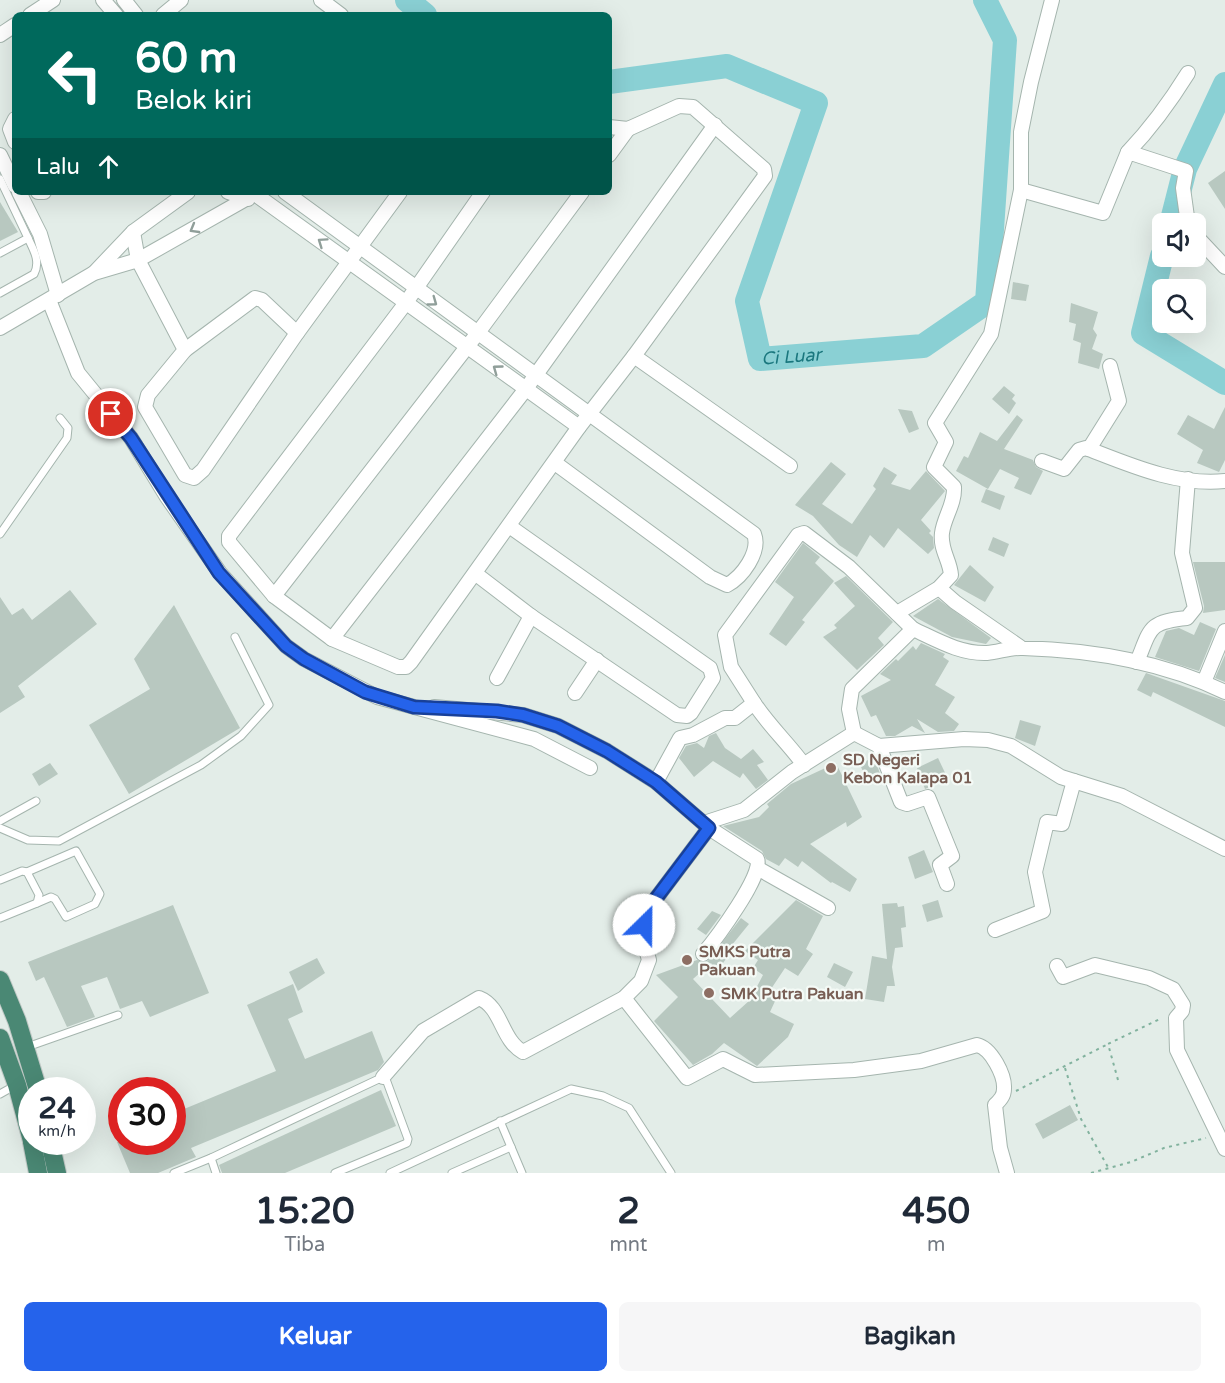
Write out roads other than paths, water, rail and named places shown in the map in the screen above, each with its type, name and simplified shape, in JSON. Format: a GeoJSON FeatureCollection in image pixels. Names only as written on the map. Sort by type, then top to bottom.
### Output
{"type":"FeatureCollection","features":[{"type":"Feature","properties":{"kind":"highway"},"geometry":{"type":"LineString","coordinates":[[0,980],[34,1077]]}},
{"type":"Feature","properties":{"kind":"highway"},"geometry":{"type":"LineString","coordinates":[[0,1038],[18,1089]]}},
{"type":"Feature","properties":{"kind":"highway"},"geometry":{"type":"LineString","coordinates":[[35,1155],[39,1173]]}},
{"type":"Feature","properties":{"kind":"highway"},"geometry":{"type":"LineString","coordinates":[[53,1155],[57,1173]]}},
{"type":"Feature","properties":{"kind":"street"},"geometry":{"type":"LineString","coordinates":[[35,12],[53,0]]}},
{"type":"Feature","properties":{"kind":"street"},"geometry":{"type":"LineString","coordinates":[[103,0],[113,12]]}},
{"type":"Feature","properties":{"kind":"street"},"geometry":{"type":"LineString","coordinates":[[124,0],[134,12]]}},
{"type":"Feature","properties":{"kind":"street"},"geometry":{"type":"LineString","coordinates":[[167,12],[181,0]]}},
{"type":"Feature","properties":{"kind":"street"},"geometry":{"type":"LineString","coordinates":[[321,0],[337,12]]}},
{"type":"Feature","properties":{"kind":"street"},"geometry":{"type":"LineString","coordinates":[[897,613],[939,588],[951,572],[942,547],[944,524],[955,494],[952,483],[934,467],[946,442],[935,423],[991,334],[1021,189],[1021,132],[1030,82],[1052,0]]}},
{"type":"Feature","properties":{"kind":"street"},"geometry":{"type":"LineString","coordinates":[[1021,189],[1102,213],[1132,153],[1188,73]]}},
{"type":"Feature","properties":{"kind":"street"},"geometry":{"type":"LineString","coordinates":[[481,195],[405,304],[230,533],[229,542],[274,596],[332,639],[398,667],[406,667],[476,574],[579,427],[634,356],[765,176],[764,169],[693,107],[684,105],[628,129],[612,127]]}},
{"type":"Feature","properties":{"kind":"street"},"geometry":{"type":"LineString","coordinates":[[332,639],[536,376],[715,124]]}},
{"type":"Feature","properties":{"kind":"street"},"geometry":{"type":"LineString","coordinates":[[612,151],[628,129]]}},
{"type":"Feature","properties":{"kind":"street"},"geometry":{"type":"LineString","coordinates":[[1132,153],[1185,170],[1183,188],[1186,213]]}},
{"type":"Feature","properties":{"kind":"street"},"geometry":{"type":"LineString","coordinates":[[0,155],[12,180]]}},
{"type":"Feature","properties":{"kind":"street"},"geometry":{"type":"LineString","coordinates":[[20,195],[40,234],[53,297],[78,373],[131,438],[219,573],[286,646],[304,659],[361,690],[414,707],[534,739],[590,768]]}},
{"type":"Feature","properties":{"kind":"street"},"geometry":{"type":"LineString","coordinates":[[94,273],[134,232],[184,195]]}},
{"type":"Feature","properties":{"kind":"street"},"geometry":{"type":"LineString","coordinates":[[234,195],[244,200]]}},
{"type":"Feature","properties":{"kind":"street"},"geometry":{"type":"LineString","coordinates":[[0,328],[94,273],[138,260],[244,200],[263,195],[405,304],[579,427]]}},
{"type":"Feature","properties":{"kind":"street"},"geometry":{"type":"LineString","coordinates":[[289,195],[754,534],[756,540],[746,568],[730,585],[717,581],[555,463]]}},
{"type":"Feature","properties":{"kind":"street"},"geometry":{"type":"LineString","coordinates":[[297,333],[262,300],[255,298],[184,350],[148,395],[145,407],[185,475],[190,478],[203,470],[297,333],[398,195]]}},
{"type":"Feature","properties":{"kind":"street"},"geometry":{"type":"LineString","coordinates":[[274,596],[477,334],[580,195]]}},
{"type":"Feature","properties":{"kind":"street"},"geometry":{"type":"LineString","coordinates":[[134,232],[138,260],[184,350]]}},
{"type":"Feature","properties":{"kind":"street"},"geometry":{"type":"LineString","coordinates":[[1206,247],[1225,267]]}},
{"type":"Feature","properties":{"kind":"street"},"geometry":{"type":"LineString","coordinates":[[634,356],[790,466]]}},
{"type":"Feature","properties":{"kind":"street"},"geometry":{"type":"LineString","coordinates":[[1089,449],[1119,401],[1110,366]]}},
{"type":"Feature","properties":{"kind":"street"},"geometry":{"type":"LineString","coordinates":[[1042,461],[1063,469],[1078,450],[1089,449],[1135,467],[1188,479],[1225,481]]}},
{"type":"Feature","properties":{"kind":"street"},"geometry":{"type":"LineString","coordinates":[[1137,662],[1149,631],[1158,622],[1187,618],[1195,608],[1182,553],[1188,479]]}},
{"type":"Feature","properties":{"kind":"street"},"geometry":{"type":"LineString","coordinates":[[476,574],[531,616],[682,716],[691,713],[712,678],[711,668],[509,526]]}},
{"type":"Feature","properties":{"kind":"street"},"geometry":{"type":"LineString","coordinates":[[804,765],[790,746],[771,729],[731,667],[725,635],[798,535],[804,533],[849,567],[913,629],[959,650],[999,652],[1020,647],[1095,653],[1176,670],[1225,692]]}},
{"type":"Feature","properties":{"kind":"street"},"geometry":{"type":"LineString","coordinates":[[939,588],[955,602],[1020,647]]}},
{"type":"Feature","properties":{"kind":"street"},"geometry":{"type":"LineString","coordinates":[[497,678],[531,616]]}},
{"type":"Feature","properties":{"kind":"street"},"geometry":{"type":"LineString","coordinates":[[854,733],[849,709],[852,689],[913,629]]}},
{"type":"Feature","properties":{"kind":"street"},"geometry":{"type":"LineString","coordinates":[[1204,682],[1225,631]]}},
{"type":"Feature","properties":{"kind":"street"},"geometry":{"type":"LineString","coordinates":[[575,693],[597,660]]}},
{"type":"Feature","properties":{"kind":"street"},"geometry":{"type":"LineString","coordinates":[[656,782],[680,738],[693,735],[725,718],[735,718],[754,703]]}},
{"type":"Feature","properties":{"kind":"street"},"geometry":{"type":"LineString","coordinates":[[414,707],[497,711],[545,720],[607,751],[656,782],[707,825],[757,859],[759,869],[726,924],[703,954]]}},
{"type":"Feature","properties":{"kind":"street"},"geometry":{"type":"LineString","coordinates":[[854,733],[879,746],[988,740],[1011,746],[1050,771],[1122,796],[1225,849]]}},
{"type":"Feature","properties":{"kind":"street"},"geometry":{"type":"LineString","coordinates":[[383,1077],[423,1031],[479,998],[490,1004],[512,1046],[523,1052],[624,998],[641,981],[649,960],[643,938],[645,913],[707,825],[744,810],[804,765],[854,733]]}},
{"type":"Feature","properties":{"kind":"street"},"geometry":{"type":"LineString","coordinates":[[879,746],[901,802],[907,804],[928,796],[952,856],[940,865],[947,884]]}},
{"type":"Feature","properties":{"kind":"street"},"geometry":{"type":"LineString","coordinates":[[995,930],[1043,911],[1035,880],[1036,867],[1047,822],[1062,824],[1074,781]]}},
{"type":"Feature","properties":{"kind":"street"},"geometry":{"type":"LineString","coordinates":[[759,869],[828,908]]}},
{"type":"Feature","properties":{"kind":"street"},"geometry":{"type":"LineString","coordinates":[[1058,966],[1063,977],[1095,965],[1149,978],[1176,993],[1183,1005],[1182,1011],[1176,1017],[1177,1050],[1216,1135],[1225,1149]]}},
{"type":"Feature","properties":{"kind":"street"},"geometry":{"type":"LineString","coordinates":[[624,998],[687,1078],[723,1059],[755,1075],[832,1072],[921,1061],[977,1045],[982,1046],[995,1062],[1005,1086],[1003,1097],[995,1105],[996,1129],[1007,1173]]}},
{"type":"Feature","properties":{"kind":"lane"},"geometry":{"type":"LineString","coordinates":[[0,179],[36,255],[37,269],[34,274],[0,293]]}},
{"type":"Feature","properties":{"kind":"lane"},"geometry":{"type":"LineString","coordinates":[[0,253],[28,238]]}},
{"type":"Feature","properties":{"kind":"lane"},"geometry":{"type":"LineString","coordinates":[[0,534],[67,438],[68,428],[60,418]]}},
{"type":"Feature","properties":{"kind":"lane"},"geometry":{"type":"LineString","coordinates":[[0,828],[28,840],[59,841],[201,765],[241,736],[269,705],[235,637]]}},
{"type":"Feature","properties":{"kind":"lane"},"geometry":{"type":"LineString","coordinates":[[0,821],[36,801]]}},
{"type":"Feature","properties":{"kind":"lane"},"geometry":{"type":"LineString","coordinates":[[0,880],[22,871],[27,872],[76,851],[100,894],[95,904],[66,917],[55,899],[51,897],[0,918]]}},
{"type":"Feature","properties":{"kind":"lane"},"geometry":{"type":"LineString","coordinates":[[27,872],[39,895],[37,903]]}},
{"type":"Feature","properties":{"kind":"lane"},"geometry":{"type":"LineString","coordinates":[[25,1048],[118,1015]]}},
{"type":"Feature","properties":{"kind":"lane"},"geometry":{"type":"LineString","coordinates":[[174,1173],[211,1158],[383,1077],[405,1130],[407,1143],[335,1173]]}},
{"type":"Feature","properties":{"kind":"lane"},"geometry":{"type":"LineString","coordinates":[[0,1094],[17,1085]]}},
{"type":"Feature","properties":{"kind":"lane"},"geometry":{"type":"LineString","coordinates":[[390,1173],[571,1089],[603,1096],[629,1108],[671,1173]]}},
{"type":"Feature","properties":{"kind":"lane"},"geometry":{"type":"LineString","coordinates":[[500,1121],[522,1173]]}},
{"type":"Feature","properties":{"kind":"lane"},"geometry":{"type":"LineString","coordinates":[[452,1173],[510,1147]]}},
{"type":"Feature","properties":{"kind":"lane"},"geometry":{"type":"LineString","coordinates":[[211,1158],[216,1173]]}},
{"type":"Feature","properties":{"kind":"waterway","name":"Ci Luar"},"geometry":{"type":"LineString","coordinates":[[407,0],[421,12]]}},
{"type":"Feature","properties":{"kind":"waterway","name":"Ci Luar"},"geometry":{"type":"LineString","coordinates":[[612,82],[727,66],[816,103],[747,301],[760,359],[923,346],[987,302],[1005,40],[985,0]]}},
{"type":"Feature","properties":{"kind":"waterway","name":"Ci Luar"},"geometry":{"type":"LineString","coordinates":[[1174,213],[1185,169],[1225,84]]}},
{"type":"Feature","properties":{"kind":"waterway","name":"Ci Luar"},"geometry":{"type":"LineString","coordinates":[[1159,267],[1143,333],[1225,383]]}},
{"type":"Feature","properties":{"kind":"place","name":"SD Negeri Kebon Kalapa 01"},"geometry":{"type":"Point","coordinates":[831,768]}},
{"type":"Feature","properties":{"kind":"place","name":"SMKS Putra Pakuan"},"geometry":{"type":"Point","coordinates":[687,960]}},
{"type":"Feature","properties":{"kind":"place","name":"SMK Putra Pakuan"},"geometry":{"type":"Point","coordinates":[709,993]}}]}
